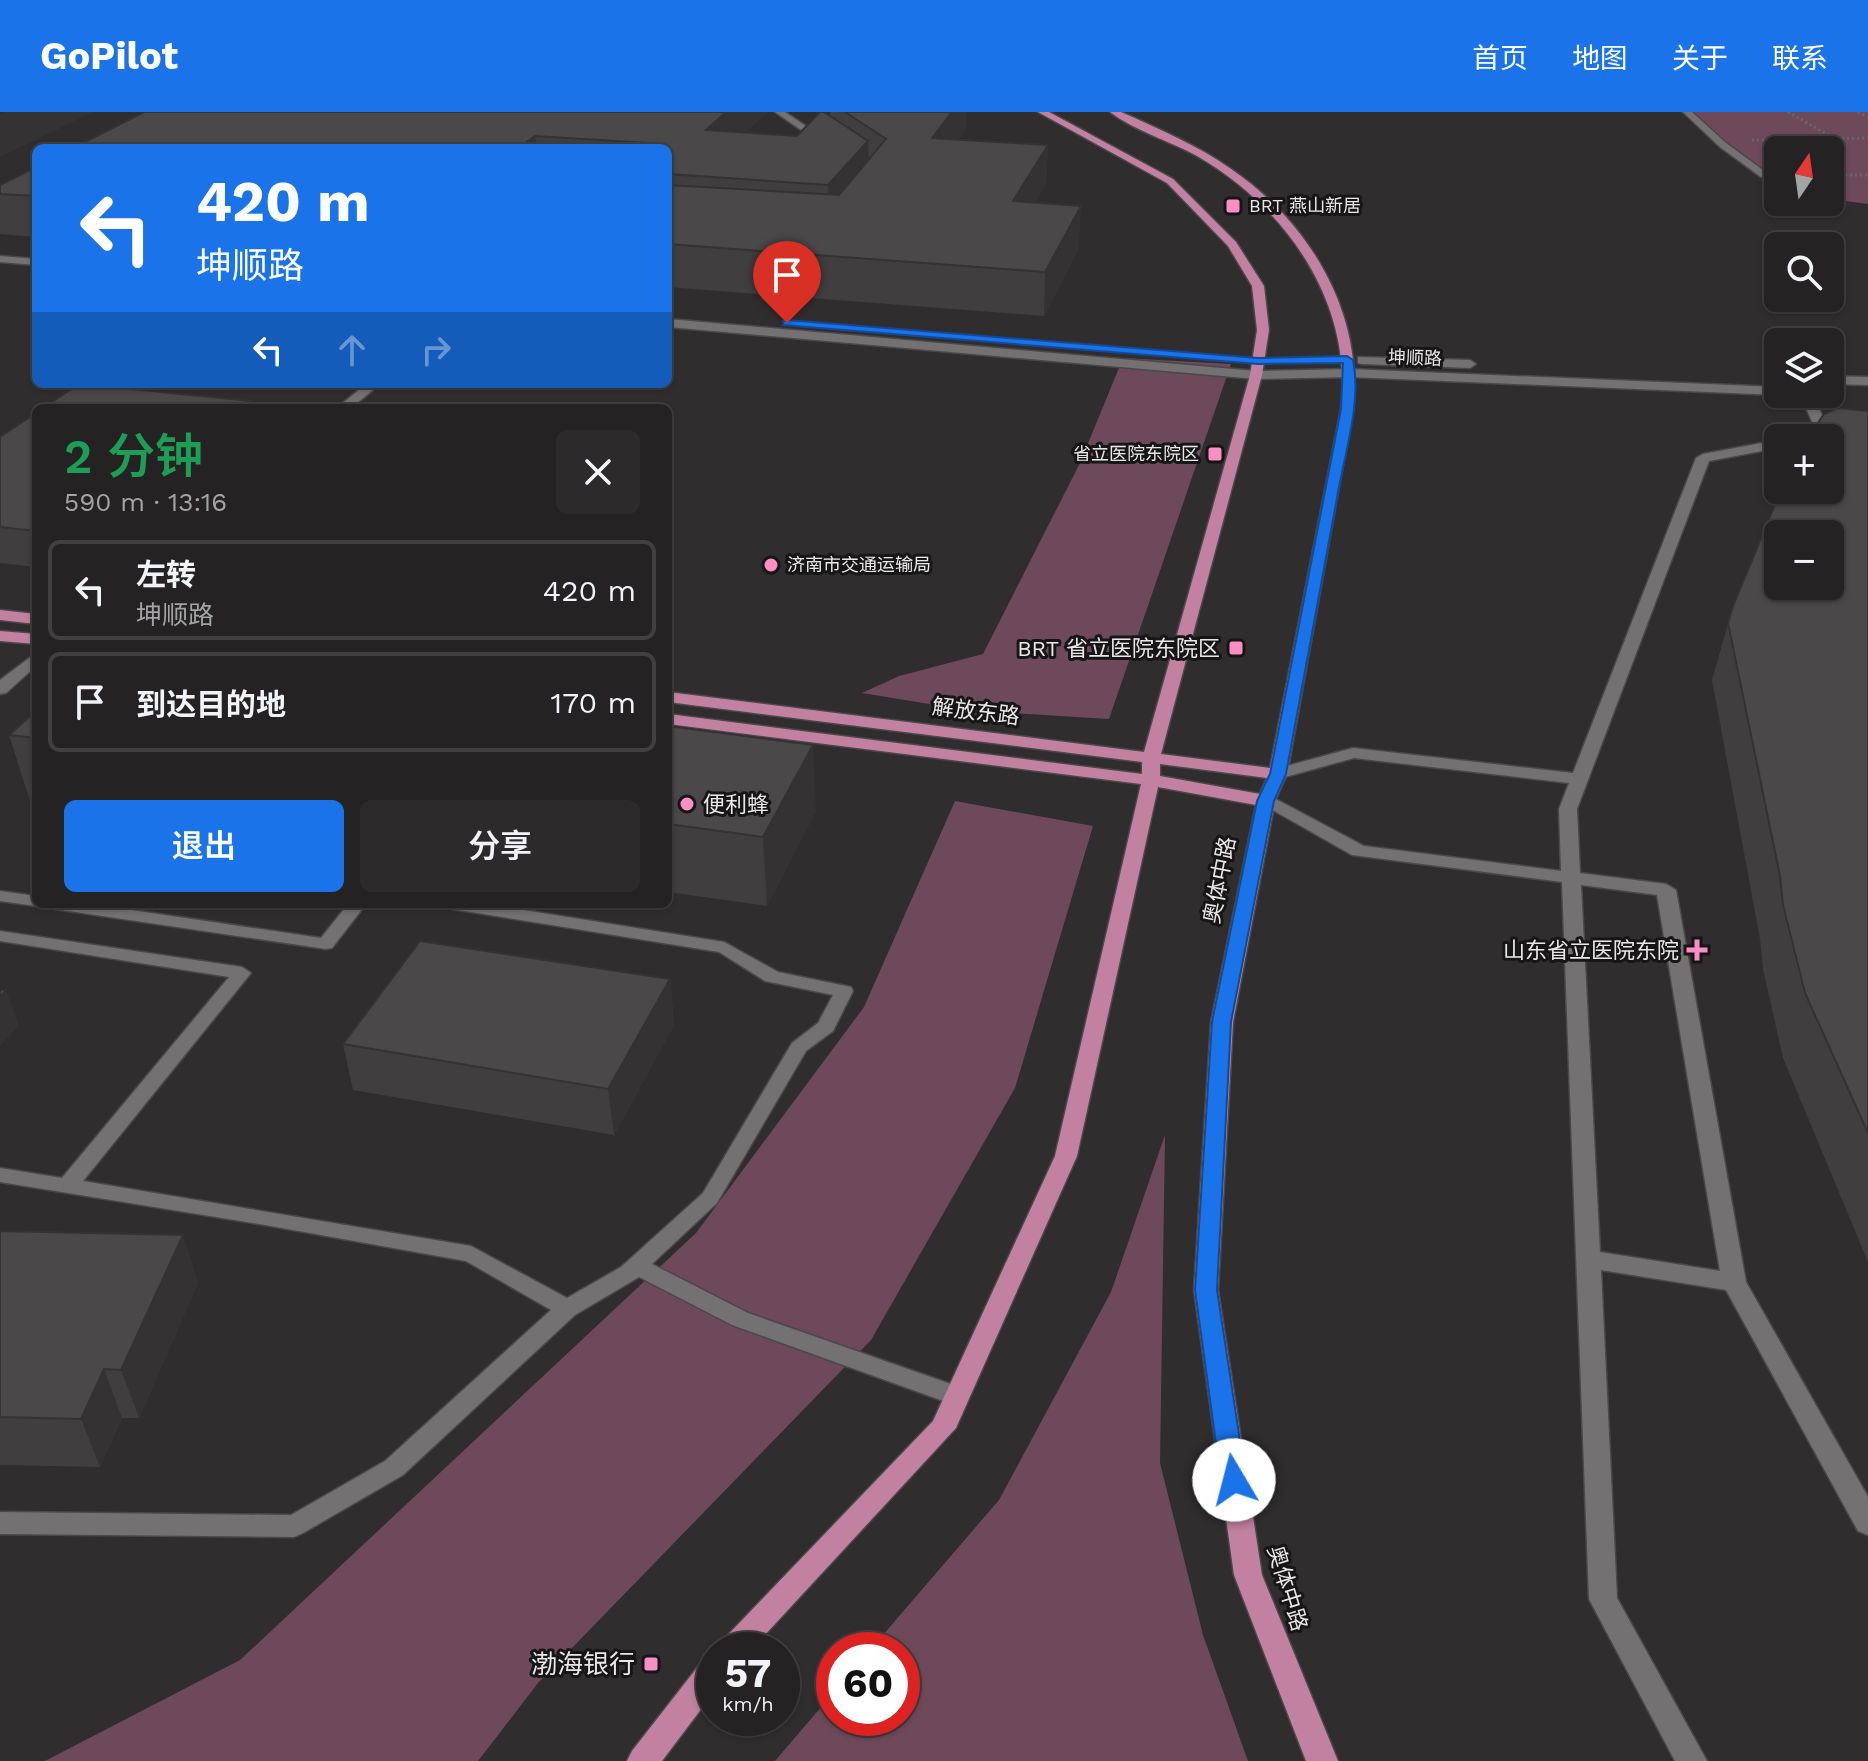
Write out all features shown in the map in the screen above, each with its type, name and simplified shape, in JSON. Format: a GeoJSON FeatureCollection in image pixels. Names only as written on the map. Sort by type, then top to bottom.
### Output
{"type":"FeatureCollection","features":[{"type":"Feature","properties":{"kind":"main road"},"geometry":{"type":"LineString","coordinates":[[749,1632],[943,1428],[1066,1156],[1151,769],[1257,368],[1263,330],[1258,286],[1232,244],[1170,181],[1042,112]]}},
{"type":"Feature","properties":{"kind":"main road","name":"奥体中路"},"geometry":{"type":"LineString","coordinates":[[1114,112],[1183,145],[1229,172],[1290,225],[1315,263],[1336,307],[1349,366],[1344,425],[1278,774],[1266,801],[1222,1022],[1206,1290],[1248,1575],[1322,1761]]}},
{"type":"Feature","properties":{"kind":"main road"},"geometry":{"type":"LineString","coordinates":[[0,615],[32,619]]}},
{"type":"Feature","properties":{"kind":"main road"},"geometry":{"type":"LineString","coordinates":[[0,636],[32,639]]}},
{"type":"Feature","properties":{"kind":"main road","name":"解放东路"},"geometry":{"type":"LineString","coordinates":[[672,698],[1151,769],[1266,801]]}},
{"type":"Feature","properties":{"kind":"main road","name":"解放东路"},"geometry":{"type":"LineString","coordinates":[[672,719],[1151,769],[1278,774]]}},
{"type":"Feature","properties":{"kind":"main road"},"geometry":{"type":"LineString","coordinates":[[643,1761],[696,1692]]}},
{"type":"Feature","properties":{"kind":"street"},"geometry":{"type":"LineString","coordinates":[[779,112],[842,153]]}},
{"type":"Feature","properties":{"kind":"street"},"geometry":{"type":"LineString","coordinates":[[1687,112],[1718,141],[1764,175]]}},
{"type":"Feature","properties":{"kind":"street"},"geometry":{"type":"LineString","coordinates":[[0,259],[32,262]]}},
{"type":"Feature","properties":{"kind":"street"},"geometry":{"type":"LineString","coordinates":[[0,267],[32,270]]}},
{"type":"Feature","properties":{"kind":"street","name":"坤顺路"},"geometry":{"type":"LineString","coordinates":[[672,314],[1257,368]]}},
{"type":"Feature","properties":{"kind":"street","name":"坤顺路"},"geometry":{"type":"LineString","coordinates":[[672,323],[1257,368],[1349,366],[1764,378]]}},
{"type":"Feature","properties":{"kind":"street","name":"坤顺路"},"geometry":{"type":"LineString","coordinates":[[1349,366],[1764,390]]}},
{"type":"Feature","properties":{"kind":"street"},"geometry":{"type":"LineString","coordinates":[[1844,380],[1868,381]]}},
{"type":"Feature","properties":{"kind":"street"},"geometry":{"type":"LineString","coordinates":[[348,404],[369,388]]}},
{"type":"Feature","properties":{"kind":"street"},"geometry":{"type":"LineString","coordinates":[[1844,393],[1868,393]]}},
{"type":"Feature","properties":{"kind":"street"},"geometry":{"type":"LineString","coordinates":[[1691,1761],[1603,1599],[1568,809],[1703,458],[1764,447]]}},
{"type":"Feature","properties":{"kind":"street"},"geometry":{"type":"LineString","coordinates":[[0,689],[32,661]]}},
{"type":"Feature","properties":{"kind":"street"},"geometry":{"type":"LineString","coordinates":[[1278,774],[1353,753],[1580,779]]}},
{"type":"Feature","properties":{"kind":"street"},"geometry":{"type":"LineString","coordinates":[[1266,801],[1359,851],[1666,890],[1734,1282],[1868,1523]]}},
{"type":"Feature","properties":{"kind":"street"},"geometry":{"type":"LineString","coordinates":[[1589,1259],[1734,1282]]}},
{"type":"Feature","properties":{"kind":"lane"},"geometry":{"type":"LineString","coordinates":[[0,896],[32,900]]}},
{"type":"Feature","properties":{"kind":"lane"},"geometry":{"type":"LineString","coordinates":[[82,908],[326,944],[354,908]]}},
{"type":"Feature","properties":{"kind":"lane"},"geometry":{"type":"LineString","coordinates":[[0,1523],[294,1526],[394,1468],[567,1309],[636,1266],[710,1198],[799,1047],[826,1027],[844,991],[772,977],[724,947],[477,908]]}},
{"type":"Feature","properties":{"kind":"lane"},"geometry":{"type":"LineString","coordinates":[[0,936],[242,973],[67,1186]]}},
{"type":"Feature","properties":{"kind":"lane"},"geometry":{"type":"LineString","coordinates":[[0,1175],[265,1217],[471,1254],[567,1309]]}},
{"type":"Feature","properties":{"kind":"lane"},"geometry":{"type":"LineString","coordinates":[[636,1266],[740,1319],[957,1396]]}},
{"type":"Feature","properties":{"kind":"path"},"geometry":{"type":"LineString","coordinates":[[1788,112],[1830,136]]}},
{"type":"Feature","properties":{"kind":"path"},"geometry":{"type":"LineString","coordinates":[[1858,112],[1868,117]]}},
{"type":"Feature","properties":{"kind":"path"},"geometry":{"type":"LineString","coordinates":[[1844,138],[1868,138]]}},
{"type":"Feature","properties":{"kind":"path"},"geometry":{"type":"LineString","coordinates":[[1718,141],[1764,140]]}},
{"type":"Feature","properties":{"kind":"path"},"geometry":{"type":"LineString","coordinates":[[1844,175],[1868,175]]}},
{"type":"Feature","properties":{"kind":"shaded area"},"geometry":{"type":"Polygon","coordinates":[[[1685,112],[1868,112],[1868,204],[1844,201],[1844,136],[1764,136],[1764,174],[1723,145],[1685,112]]]}},
{"type":"Feature","properties":{"kind":"shaded area"},"geometry":{"type":"Polygon","coordinates":[[[1123,358],[1231,364],[1109,719],[966,710],[862,693],[899,676],[983,654],[1080,463],[1123,358]]]}},
{"type":"Feature","properties":{"kind":"shaded area"},"geometry":{"type":"Polygon","coordinates":[[[955,801],[1093,826],[1015,1088],[871,1340],[538,1683],[478,1761],[45,1761],[240,1660],[696,1233],[864,1007],[955,801]]]}},
{"type":"Feature","properties":{"kind":"shaded area"},"geometry":{"type":"Polygon","coordinates":[[[1165,1135],[1160,1463],[1203,1635],[1248,1761],[775,1761],[796,1736],[800,1736],[800,1732],[816,1713],[816,1736],[920,1736],[920,1632],[885,1632],[999,1500],[1111,1292],[1165,1135]]]}},
{"type":"Feature","properties":{"kind":"building"},"geometry":{"type":"Polygon","coordinates":[[[144,112],[726,112],[706,130],[797,136],[820,112],[824,112],[868,141],[828,185],[672,174],[672,144],[535,136],[524,144],[81,144],[144,112]]]}},
{"type":"Feature","properties":{"kind":"building"},"geometry":{"type":"Polygon","coordinates":[[[845,112],[952,112],[932,138],[1048,145],[1013,201],[1081,206],[1045,272],[672,244],[672,185],[839,195],[886,139],[845,112]]]}},
{"type":"Feature","properties":{"kind":"building"},"geometry":{"type":"Polygon","coordinates":[[[32,169],[32,196],[0,194],[0,185],[32,169]]]}},
{"type":"Feature","properties":{"kind":"building"},"geometry":{"type":"Polygon","coordinates":[[[73,388],[119,388],[251,401],[247,404],[49,404],[73,388]]]}},
{"type":"Feature","properties":{"kind":"building"},"geometry":{"type":"Polygon","coordinates":[[[1837,408],[1868,411],[1868,1133],[1805,993],[1783,905],[1780,876],[1728,623],[1764,531],[1764,600],[1844,600],[1844,520],[1769,520],[1775,504],[1844,504],[1844,424],[1817,424],[1824,414],[1837,408]]]}},
{"type":"Feature","properties":{"kind":"building"},"geometry":{"type":"Polygon","coordinates":[[[32,416],[32,531],[0,527],[0,437],[32,416]]]}},
{"type":"Feature","properties":{"kind":"building"},"geometry":{"type":"Polygon","coordinates":[[[32,715],[32,738],[9,735],[32,715]]]}},
{"type":"Feature","properties":{"kind":"building"},"geometry":{"type":"Polygon","coordinates":[[[672,727],[813,745],[763,837],[672,825],[672,727]]]}},
{"type":"Feature","properties":{"kind":"building"},"geometry":{"type":"Polygon","coordinates":[[[420,941],[670,979],[608,1089],[343,1044],[420,941]]]}},
{"type":"Feature","properties":{"kind":"building"},"geometry":{"type":"Polygon","coordinates":[[[0,1231],[183,1235],[121,1370],[104,1369],[81,1419],[0,1417],[0,1231]]]}},
{"type":"Feature","properties":{"kind":"place","name":"BRT 燕山新居"},"geometry":{"type":"Point","coordinates":[1233,206]}},
{"type":"Feature","properties":{"kind":"place","name":"省立医院东院区"},"geometry":{"type":"Point","coordinates":[1215,454]}},
{"type":"Feature","properties":{"kind":"place","name":"济南市交通运输局"},"geometry":{"type":"Point","coordinates":[771,565]}},
{"type":"Feature","properties":{"kind":"place","name":"BRT 省立医院东院区"},"geometry":{"type":"Point","coordinates":[1236,648]}},
{"type":"Feature","properties":{"kind":"place","name":"便利蜂"},"geometry":{"type":"Point","coordinates":[687,804]}},
{"type":"Feature","properties":{"kind":"place","name":"山东省立医院东院"},"geometry":{"type":"Point","coordinates":[1697,950]}},
{"type":"Feature","properties":{"kind":"place","name":"渤海银行"},"geometry":{"type":"Point","coordinates":[651,1664]}},
{"type":"Feature","properties":{"kind":"route"},"geometry":{"type":"LineString","coordinates":[[787,323],[1258,361],[1347,360],[1350,373],[1347,409],[1278,774],[1266,801],[1222,1022],[1206,1290],[1234,1480]]}}]}
